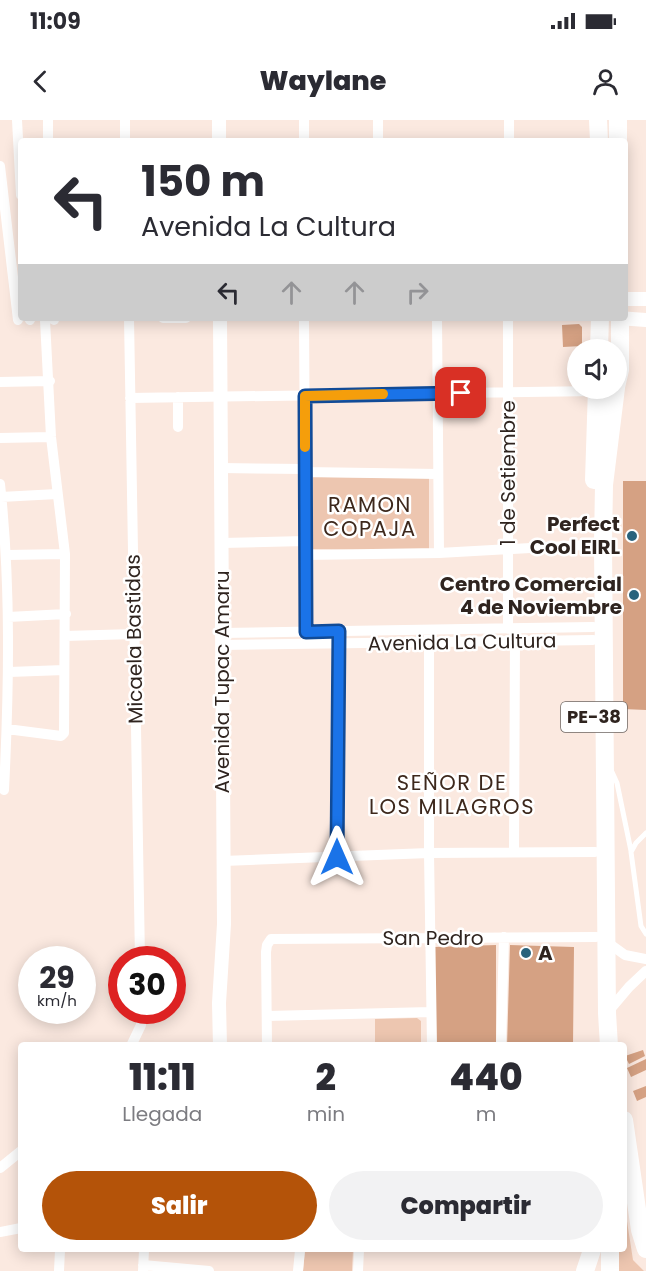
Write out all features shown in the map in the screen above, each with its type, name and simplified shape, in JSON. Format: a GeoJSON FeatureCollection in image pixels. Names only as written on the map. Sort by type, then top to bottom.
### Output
{"type":"FeatureCollection","features":[{"type":"Feature","properties":{"kind":"highway"},"geometry":{"type":"LineString","coordinates":[[598,120],[598,138]]}},
{"type":"Feature","properties":{"kind":"highway"},"geometry":{"type":"LineString","coordinates":[[618,120],[618,138]]}},
{"type":"Feature","properties":{"kind":"highway"},"geometry":{"type":"LineString","coordinates":[[599,339],[600,321]]}},
{"type":"Feature","properties":{"kind":"highway","name":"PE-38"},"geometry":{"type":"LineString","coordinates":[[619,321],[619,339]]}},
{"type":"Feature","properties":{"kind":"highway","name":"PE-38"},"geometry":{"type":"LineString","coordinates":[[597,399],[598,544],[605,758],[598,1042]]}},
{"type":"Feature","properties":{"kind":"highway","name":"PE-38"},"geometry":{"type":"LineString","coordinates":[[609,1042],[595,852],[593,634],[598,544],[615,399]]}},
{"type":"Feature","properties":{"kind":"highway"},"geometry":{"type":"LineString","coordinates":[[627,1141],[640,1230],[646,1249]]}},
{"type":"Feature","properties":{"kind":"highway"},"geometry":{"type":"LineString","coordinates":[[585,1271],[590,1252]]}},
{"type":"Feature","properties":{"kind":"highway"},"geometry":{"type":"LineString","coordinates":[[598,1271],[600,1252]]}},
{"type":"Feature","properties":{"kind":"highway"},"geometry":{"type":"LineString","coordinates":[[610,1252],[610,1271]]}},
{"type":"Feature","properties":{"kind":"street"},"geometry":{"type":"LineString","coordinates":[[17,120],[18,139]]}},
{"type":"Feature","properties":{"kind":"street"},"geometry":{"type":"LineString","coordinates":[[48,120],[48,138]]}},
{"type":"Feature","properties":{"kind":"street"},"geometry":{"type":"LineString","coordinates":[[125,120],[125,138]]}},
{"type":"Feature","properties":{"kind":"street"},"geometry":{"type":"LineString","coordinates":[[219,120],[219,138]]}},
{"type":"Feature","properties":{"kind":"street"},"geometry":{"type":"LineString","coordinates":[[303,120],[304,138]]}},
{"type":"Feature","properties":{"kind":"street"},"geometry":{"type":"LineString","coordinates":[[378,120],[378,138]]}},
{"type":"Feature","properties":{"kind":"street"},"geometry":{"type":"LineString","coordinates":[[508,138],[509,120]]}},
{"type":"Feature","properties":{"kind":"street"},"geometry":{"type":"LineString","coordinates":[[0,166],[18,273]]}},
{"type":"Feature","properties":{"kind":"street"},"geometry":{"type":"LineString","coordinates":[[628,299],[646,299]]}},
{"type":"Feature","properties":{"kind":"street"},"geometry":{"type":"LineString","coordinates":[[628,319],[646,320]]}},
{"type":"Feature","properties":{"kind":"street"},"geometry":{"type":"LineString","coordinates":[[7,729],[63,735],[65,554],[51,437],[51,321]]}},
{"type":"Feature","properties":{"kind":"street","name":"Micaela Bastidas"},"geometry":{"type":"LineString","coordinates":[[129,321],[140,946]]}},
{"type":"Feature","properties":{"kind":"street","name":"Avenida Tupac Amaru"},"geometry":{"type":"LineString","coordinates":[[220,321],[224,924],[219,1003],[220,1042]]}},
{"type":"Feature","properties":{"kind":"street"},"geometry":{"type":"LineString","coordinates":[[304,321],[306,644]]}},
{"type":"Feature","properties":{"kind":"street"},"geometry":{"type":"LineString","coordinates":[[436,321],[439,553]]}},
{"type":"Feature","properties":{"kind":"street","name":"1 de Setiembre"},"geometry":{"type":"LineString","coordinates":[[508,321],[508,548],[511,629],[516,641],[513,852]]}},
{"type":"Feature","properties":{"kind":"street"},"geometry":{"type":"LineString","coordinates":[[0,382],[50,381]]}},
{"type":"Feature","properties":{"kind":"street"},"geometry":{"type":"LineString","coordinates":[[130,398],[567,391]]}},
{"type":"Feature","properties":{"kind":"street"},"geometry":{"type":"LineString","coordinates":[[178,397],[178,427]]}},
{"type":"Feature","properties":{"kind":"street"},"geometry":{"type":"LineString","coordinates":[[0,438],[51,437]]}},
{"type":"Feature","properties":{"kind":"street"},"geometry":{"type":"LineString","coordinates":[[221,468],[438,474]]}},
{"type":"Feature","properties":{"kind":"street"},"geometry":{"type":"LineString","coordinates":[[0,484],[7,555],[9,672],[4,790]]}},
{"type":"Feature","properties":{"kind":"street"},"geometry":{"type":"LineString","coordinates":[[2,498],[57,494]]}},
{"type":"Feature","properties":{"kind":"street"},"geometry":{"type":"LineString","coordinates":[[222,543],[305,542]]}},
{"type":"Feature","properties":{"kind":"street"},"geometry":{"type":"LineString","coordinates":[[305,555],[439,553],[598,544]]}},
{"type":"Feature","properties":{"kind":"street"},"geometry":{"type":"LineString","coordinates":[[7,555],[65,554]]}},
{"type":"Feature","properties":{"kind":"street"},"geometry":{"type":"LineString","coordinates":[[8,617],[66,614]]}},
{"type":"Feature","properties":{"kind":"street","name":"Avenida La Cultura"},"geometry":{"type":"LineString","coordinates":[[222,639],[339,631],[511,629],[593,634]]}},
{"type":"Feature","properties":{"kind":"street"},"geometry":{"type":"LineString","coordinates":[[429,630],[432,1042]]}},
{"type":"Feature","properties":{"kind":"street"},"geometry":{"type":"LineString","coordinates":[[337,857],[339,631]]}},
{"type":"Feature","properties":{"kind":"street"},"geometry":{"type":"LineString","coordinates":[[65,636],[134,634]]}},
{"type":"Feature","properties":{"kind":"street","name":"Avenida La Cultura"},"geometry":{"type":"LineString","coordinates":[[222,639],[339,644],[516,641],[593,634]]}},
{"type":"Feature","properties":{"kind":"street"},"geometry":{"type":"LineString","coordinates":[[9,672],[64,670]]}},
{"type":"Feature","properties":{"kind":"street"},"geometry":{"type":"LineString","coordinates":[[224,861],[429,854],[595,852]]}},
{"type":"Feature","properties":{"kind":"street"},"geometry":{"type":"LineString","coordinates":[[501,1042],[504,937]]}},
{"type":"Feature","properties":{"kind":"street","name":"San Pedro"},"geometry":{"type":"LineString","coordinates":[[267,1016],[266,952],[271,939],[504,937],[602,940]]}},
{"type":"Feature","properties":{"kind":"street"},"geometry":{"type":"LineString","coordinates":[[602,940],[625,955],[646,959]]}},
{"type":"Feature","properties":{"kind":"street"},"geometry":{"type":"LineString","coordinates":[[607,1013],[646,971]]}},
{"type":"Feature","properties":{"kind":"street"},"geometry":{"type":"LineString","coordinates":[[267,1042],[267,1016],[431,1012]]}},
{"type":"Feature","properties":{"kind":"street"},"geometry":{"type":"LineString","coordinates":[[133,1042],[141,1024]]}},
{"type":"Feature","properties":{"kind":"street"},"geometry":{"type":"LineString","coordinates":[[0,1168],[18,1153]]}},
{"type":"Feature","properties":{"kind":"street"},"geometry":{"type":"LineString","coordinates":[[0,1232],[18,1229]]}},
{"type":"Feature","properties":{"kind":"street"},"geometry":{"type":"LineString","coordinates":[[59,1271],[60,1252]]}},
{"type":"Feature","properties":{"kind":"street"},"geometry":{"type":"LineString","coordinates":[[144,1252],[143,1268],[209,1271]]}},
{"type":"Feature","properties":{"kind":"street"},"geometry":{"type":"LineString","coordinates":[[298,1271],[300,1252]]}},
{"type":"Feature","properties":{"kind":"street"},"geometry":{"type":"LineString","coordinates":[[358,1271],[360,1252]]}},
{"type":"Feature","properties":{"kind":"lane"},"geometry":{"type":"LineString","coordinates":[[605,758],[617,783],[631,852],[640,926],[646,934]]}},
{"type":"Feature","properties":{"kind":"lane"},"geometry":{"type":"LineString","coordinates":[[631,852],[646,833]]}},
{"type":"Feature","properties":{"kind":"shaded area"},"geometry":{"type":"Polygon","coordinates":[[[313,477],[429,478],[429,549],[427,551],[313,549],[313,477]]]}},
{"type":"Feature","properties":{"kind":"shaded area"},"geometry":{"type":"Polygon","coordinates":[[[417,1018],[421,1021],[421,1042],[375,1042],[375,1019],[417,1018]]]}},
{"type":"Feature","properties":{"kind":"shaded area"},"geometry":{"type":"Polygon","coordinates":[[[627,1221],[633,1260],[644,1271],[616,1271],[615,1252],[627,1252],[627,1221]]]}},
{"type":"Feature","properties":{"kind":"shaded area"},"geometry":{"type":"Polygon","coordinates":[[[305,1252],[353,1252],[352,1271],[303,1271],[305,1252]]]}},
{"type":"Feature","properties":{"kind":"building"},"geometry":{"type":"Polygon","coordinates":[[[579,324],[582,327],[582,339],[567,339],[567,347],[563,347],[562,325],[579,324]]]}},
{"type":"Feature","properties":{"kind":"building","name":"Centro Comercial 4 de Noviembre"},"geometry":{"type":"Polygon","coordinates":[[[623,481],[646,481],[646,710],[623,709],[623,481]]]}},
{"type":"Feature","properties":{"kind":"building"},"geometry":{"type":"Polygon","coordinates":[[[496,945],[496,1042],[436,1042],[434,947],[496,945]]]}},
{"type":"Feature","properties":{"kind":"building"},"geometry":{"type":"Polygon","coordinates":[[[510,945],[574,947],[573,1042],[507,1042],[510,945]]]}},
{"type":"Feature","properties":{"kind":"building"},"geometry":{"type":"Polygon","coordinates":[[[643,1050],[645,1056],[629,1064],[627,1055],[643,1050]]]}},
{"type":"Feature","properties":{"kind":"building"},"geometry":{"type":"Polygon","coordinates":[[[646,1059],[646,1070],[631,1077],[627,1068],[646,1059]]]}},
{"type":"Feature","properties":{"kind":"building"},"geometry":{"type":"Polygon","coordinates":[[[646,1086],[646,1097],[637,1101],[633,1091],[646,1086]]]}},
{"type":"Feature","properties":{"kind":"slow traffic"},"geometry":{"type":"LineString","coordinates":[[305,447],[305,396],[383,394]]}},
{"type":"Feature","properties":{"kind":"place","name":"Perfect Cool EIRL"},"geometry":{"type":"Point","coordinates":[632,536]}},
{"type":"Feature","properties":{"kind":"place","name":"Centro Comercial 4 de Noviembre"},"geometry":{"type":"Point","coordinates":[634,595]}},
{"type":"Feature","properties":{"kind":"place","name":"A"},"geometry":{"type":"Point","coordinates":[526,953]}},
{"type":"Feature","properties":{"kind":"district","name":"RAMON COPAJA"},"geometry":{"type":"Point","coordinates":[370,517]}},
{"type":"Feature","properties":{"kind":"district","name":"SEÑOR DE LOS MILAGROS"},"geometry":{"type":"Point","coordinates":[452,795]}},
{"type":"Feature","properties":{"kind":"route"},"geometry":{"type":"LineString","coordinates":[[337,857],[339,631],[306,632],[305,396],[461,393]]}}]}
